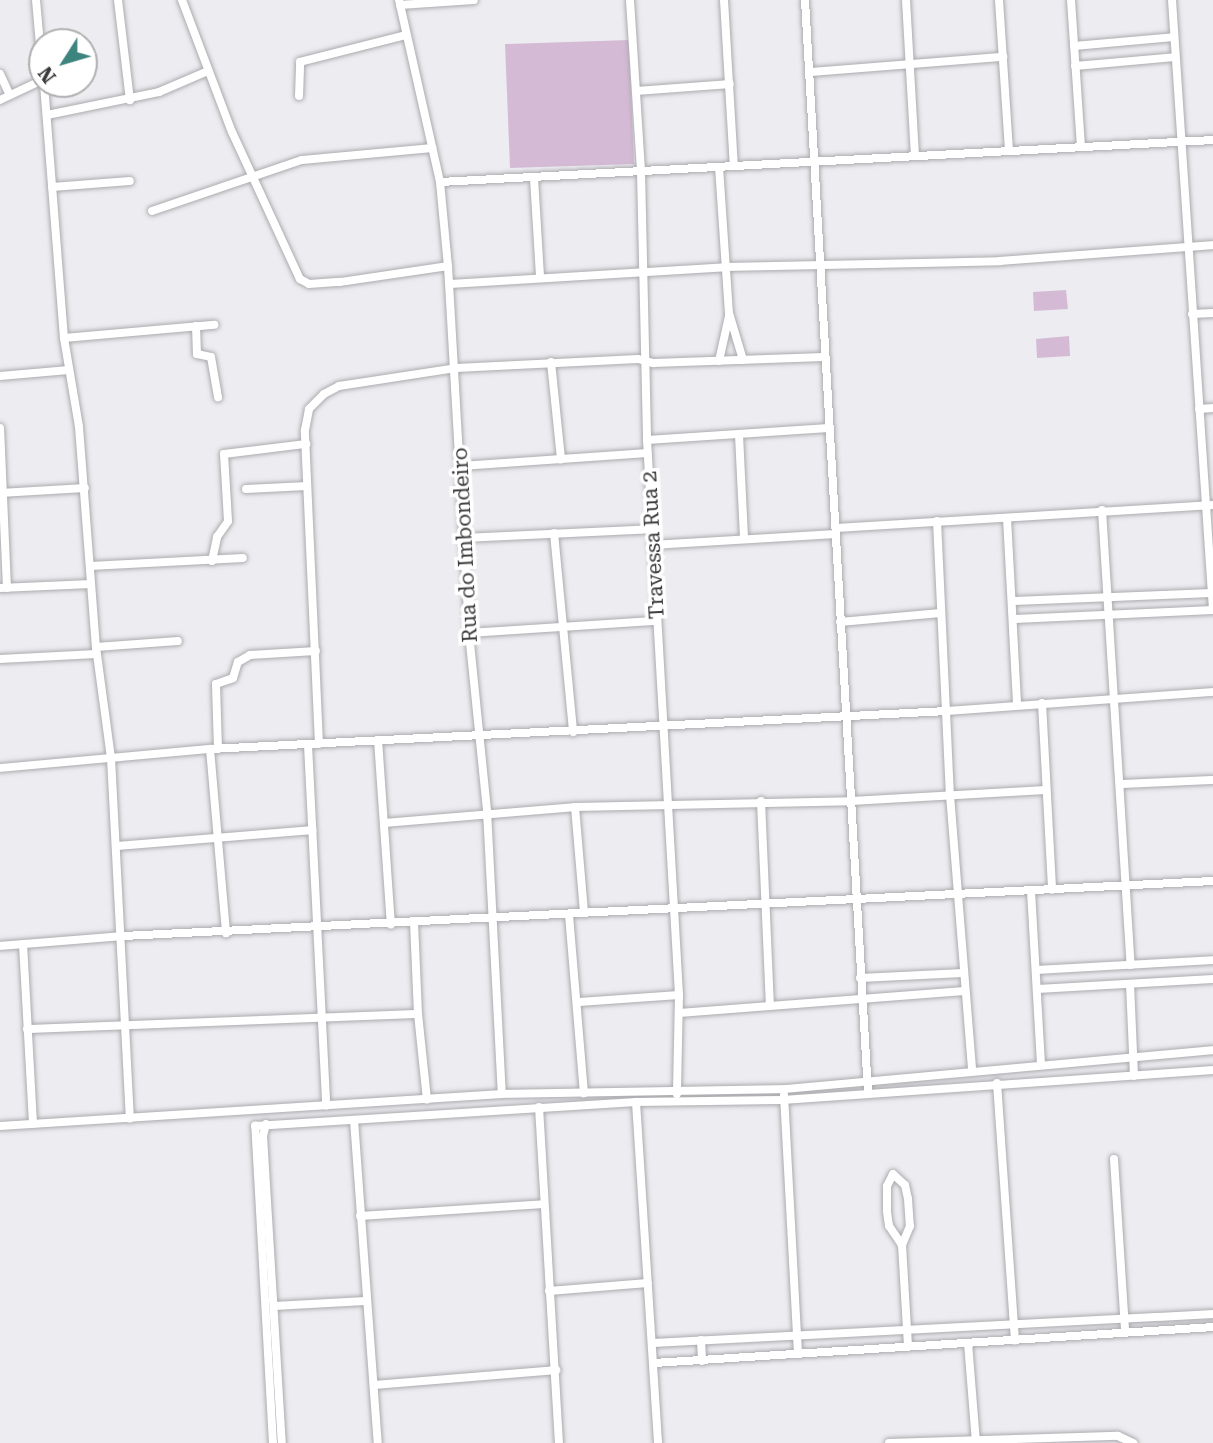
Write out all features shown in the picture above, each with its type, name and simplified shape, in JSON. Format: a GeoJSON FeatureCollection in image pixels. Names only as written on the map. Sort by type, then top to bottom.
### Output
{"type":"FeatureCollection","features":[{"type":"Feature","properties":{"kind":"street"},"geometry":{"type":"LineString","coordinates":[[36,0],[38,28]]}},
{"type":"Feature","properties":{"kind":"street"},"geometry":{"type":"LineString","coordinates":[[118,0],[130,100]]}},
{"type":"Feature","properties":{"kind":"street"},"geometry":{"type":"LineString","coordinates":[[182,0],[208,71],[287,257],[304,282],[340,282],[449,265]]}},
{"type":"Feature","properties":{"kind":"street"},"geometry":{"type":"LineString","coordinates":[[399,2],[474,0]]}},
{"type":"Feature","properties":{"kind":"street","name":"Travessa Rua 2"},"geometry":{"type":"LineString","coordinates":[[630,0],[641,172],[651,529],[671,907],[680,1013],[677,1102]]}},
{"type":"Feature","properties":{"kind":"street"},"geometry":{"type":"LineString","coordinates":[[724,0],[734,166]]}},
{"type":"Feature","properties":{"kind":"street"},"geometry":{"type":"LineString","coordinates":[[805,0],[868,1093]]}},
{"type":"Feature","properties":{"kind":"street"},"geometry":{"type":"LineString","coordinates":[[906,0],[915,155]]}},
{"type":"Feature","properties":{"kind":"street"},"geometry":{"type":"LineString","coordinates":[[999,0],[1009,149]]}},
{"type":"Feature","properties":{"kind":"street"},"geometry":{"type":"LineString","coordinates":[[1071,0],[1080,147]]}},
{"type":"Feature","properties":{"kind":"street"},"geometry":{"type":"LineString","coordinates":[[1015,619],[1110,617],[1213,610],[1209,505],[1192,314],[1172,0]]}},
{"type":"Feature","properties":{"kind":"street","name":"Rua do Imbondeiro"},"geometry":{"type":"LineString","coordinates":[[399,2],[440,182],[449,265],[469,633],[487,811],[502,1094]]}},
{"type":"Feature","properties":{"kind":"street"},"geometry":{"type":"LineString","coordinates":[[299,96],[300,62],[406,35]]}},
{"type":"Feature","properties":{"kind":"street"},"geometry":{"type":"LineString","coordinates":[[1073,46],[1174,37]]}},
{"type":"Feature","properties":{"kind":"street"},"geometry":{"type":"LineString","coordinates":[[811,72],[1003,57]]}},
{"type":"Feature","properties":{"kind":"street"},"geometry":{"type":"LineString","coordinates":[[1074,66],[1175,57]]}},
{"type":"Feature","properties":{"kind":"street"},"geometry":{"type":"LineString","coordinates":[[47,115],[130,100],[208,71]]}},
{"type":"Feature","properties":{"kind":"street"},"geometry":{"type":"LineString","coordinates":[[0,74],[10,96]]}},
{"type":"Feature","properties":{"kind":"street"},"geometry":{"type":"LineString","coordinates":[[636,91],[730,84]]}},
{"type":"Feature","properties":{"kind":"street"},"geometry":{"type":"LineString","coordinates":[[0,100],[28,88]]}},
{"type":"Feature","properties":{"kind":"street"},"geometry":{"type":"LineString","coordinates":[[45,98],[64,338],[85,488],[96,650],[111,758],[128,1024],[130,1118]]}},
{"type":"Feature","properties":{"kind":"street"},"geometry":{"type":"LineString","coordinates":[[440,182],[1213,140]]}},
{"type":"Feature","properties":{"kind":"street"},"geometry":{"type":"LineString","coordinates":[[152,211],[322,156],[432,148]]}},
{"type":"Feature","properties":{"kind":"street"},"geometry":{"type":"LineString","coordinates":[[719,167],[729,313],[743,360]]}},
{"type":"Feature","properties":{"kind":"street"},"geometry":{"type":"LineString","coordinates":[[534,178],[540,277]]}},
{"type":"Feature","properties":{"kind":"street"},"geometry":{"type":"LineString","coordinates":[[52,187],[130,181]]}},
{"type":"Feature","properties":{"kind":"street"},"geometry":{"type":"LineString","coordinates":[[450,284],[725,267],[1000,261],[1213,245]]}},
{"type":"Feature","properties":{"kind":"street"},"geometry":{"type":"LineString","coordinates":[[719,361],[729,313]]}},
{"type":"Feature","properties":{"kind":"street"},"geometry":{"type":"LineString","coordinates":[[1192,314],[1213,313]]}},
{"type":"Feature","properties":{"kind":"street"},"geometry":{"type":"LineString","coordinates":[[64,338],[214,324]]}},
{"type":"Feature","properties":{"kind":"street"},"geometry":{"type":"LineString","coordinates":[[196,326],[197,354],[212,357],[218,397]]}},
{"type":"Feature","properties":{"kind":"street"},"geometry":{"type":"LineString","coordinates":[[318,744],[306,444],[309,409],[332,388],[456,368],[551,362],[719,361],[824,356]]}},
{"type":"Feature","properties":{"kind":"street"},"geometry":{"type":"LineString","coordinates":[[551,362],[561,459]]}},
{"type":"Feature","properties":{"kind":"street"},"geometry":{"type":"LineString","coordinates":[[0,376],[69,370]]}},
{"type":"Feature","properties":{"kind":"street"},"geometry":{"type":"LineString","coordinates":[[1199,409],[1213,408]]}},
{"type":"Feature","properties":{"kind":"street"},"geometry":{"type":"LineString","coordinates":[[0,428],[4,588],[91,584]]}},
{"type":"Feature","properties":{"kind":"street"},"geometry":{"type":"LineString","coordinates":[[647,440],[829,428]]}},
{"type":"Feature","properties":{"kind":"street"},"geometry":{"type":"LineString","coordinates":[[739,435],[744,537]]}},
{"type":"Feature","properties":{"kind":"street"},"geometry":{"type":"LineString","coordinates":[[212,561],[217,537],[228,521],[224,454],[306,444]]}},
{"type":"Feature","properties":{"kind":"street"},"geometry":{"type":"LineString","coordinates":[[461,466],[648,453]]}},
{"type":"Feature","properties":{"kind":"street"},"geometry":{"type":"LineString","coordinates":[[246,489],[307,486]]}},
{"type":"Feature","properties":{"kind":"street"},"geometry":{"type":"LineString","coordinates":[[2,492],[85,488]]}},
{"type":"Feature","properties":{"kind":"street"},"geometry":{"type":"LineString","coordinates":[[652,545],[937,521],[1209,505]]}},
{"type":"Feature","properties":{"kind":"street"},"geometry":{"type":"LineString","coordinates":[[1102,510],[1121,784],[1125,885],[1140,984]]}},
{"type":"Feature","properties":{"kind":"street"},"geometry":{"type":"LineString","coordinates":[[1007,518],[1015,619],[1017,705]]}},
{"type":"Feature","properties":{"kind":"street"},"geometry":{"type":"LineString","coordinates":[[937,521],[950,795],[972,1070]]}},
{"type":"Feature","properties":{"kind":"street"},"geometry":{"type":"LineString","coordinates":[[463,538],[651,529]]}},
{"type":"Feature","properties":{"kind":"street"},"geometry":{"type":"LineString","coordinates":[[554,533],[573,732]]}},
{"type":"Feature","properties":{"kind":"street"},"geometry":{"type":"LineString","coordinates":[[90,566],[243,558]]}},
{"type":"Feature","properties":{"kind":"street"},"geometry":{"type":"LineString","coordinates":[[1014,601],[1212,593]]}},
{"type":"Feature","properties":{"kind":"street"},"geometry":{"type":"LineString","coordinates":[[840,622],[941,612]]}},
{"type":"Feature","properties":{"kind":"street"},"geometry":{"type":"LineString","coordinates":[[469,633],[657,621]]}},
{"type":"Feature","properties":{"kind":"street"},"geometry":{"type":"LineString","coordinates":[[0,659],[178,640]]}},
{"type":"Feature","properties":{"kind":"street"},"geometry":{"type":"LineString","coordinates":[[226,933],[214,749],[216,684],[233,678],[238,662],[250,655],[316,651]]}},
{"type":"Feature","properties":{"kind":"street"},"geometry":{"type":"LineString","coordinates":[[0,768],[214,749],[480,733],[573,732],[947,711],[1213,692]]}},
{"type":"Feature","properties":{"kind":"street"},"geometry":{"type":"LineString","coordinates":[[1042,703],[1052,890]]}},
{"type":"Feature","properties":{"kind":"street"},"geometry":{"type":"LineString","coordinates":[[378,740],[391,925]]}},
{"type":"Feature","properties":{"kind":"street"},"geometry":{"type":"LineString","coordinates":[[308,745],[326,1106]]}},
{"type":"Feature","properties":{"kind":"street"},"geometry":{"type":"LineString","coordinates":[[1121,784],[1213,780]]}},
{"type":"Feature","properties":{"kind":"street"},"geometry":{"type":"LineString","coordinates":[[385,823],[487,811],[666,807],[761,800],[851,801],[1046,790]]}},
{"type":"Feature","properties":{"kind":"street"},"geometry":{"type":"LineString","coordinates":[[761,800],[770,1005]]}},
{"type":"Feature","properties":{"kind":"street"},"geometry":{"type":"LineString","coordinates":[[575,807],[584,912]]}},
{"type":"Feature","properties":{"kind":"street"},"geometry":{"type":"LineString","coordinates":[[118,846],[312,830]]}},
{"type":"Feature","properties":{"kind":"street"},"geometry":{"type":"LineString","coordinates":[[0,946],[123,936],[414,924],[671,907],[1213,881]]}},
{"type":"Feature","properties":{"kind":"street"},"geometry":{"type":"LineString","coordinates":[[1031,891],[1041,1065]]}},
{"type":"Feature","properties":{"kind":"street"},"geometry":{"type":"LineString","coordinates":[[569,915],[579,1002],[584,1093]]}},
{"type":"Feature","properties":{"kind":"street"},"geometry":{"type":"LineString","coordinates":[[414,924],[418,1014],[427,1100]]}},
{"type":"Feature","properties":{"kind":"street"},"geometry":{"type":"LineString","coordinates":[[23,944],[33,1124]]}},
{"type":"Feature","properties":{"kind":"street"},"geometry":{"type":"LineString","coordinates":[[1036,970],[1213,960]]}},
{"type":"Feature","properties":{"kind":"street"},"geometry":{"type":"LineString","coordinates":[[1120,966],[1126,985],[1134,1076]]}},
{"type":"Feature","properties":{"kind":"street"},"geometry":{"type":"LineString","coordinates":[[860,978],[963,973]]}},
{"type":"Feature","properties":{"kind":"street"},"geometry":{"type":"LineString","coordinates":[[1037,989],[1213,979]]}},
{"type":"Feature","properties":{"kind":"street"},"geometry":{"type":"LineString","coordinates":[[680,1013],[964,991]]}},
{"type":"Feature","properties":{"kind":"street"},"geometry":{"type":"LineString","coordinates":[[579,1002],[679,996]]}},
{"type":"Feature","properties":{"kind":"street"},"geometry":{"type":"LineString","coordinates":[[27,1029],[418,1014]]}},
{"type":"Feature","properties":{"kind":"street"},"geometry":{"type":"LineString","coordinates":[[0,1126],[502,1094],[785,1089],[867,1078],[1213,1050]]}},
{"type":"Feature","properties":{"kind":"street"},"geometry":{"type":"LineString","coordinates":[[273,1443],[253,1132],[255,1126],[636,1102],[783,1100],[1213,1070]]}},
{"type":"Feature","properties":{"kind":"street"},"geometry":{"type":"LineString","coordinates":[[997,1083],[1015,1340]]}},
{"type":"Feature","properties":{"kind":"street"},"geometry":{"type":"LineString","coordinates":[[785,1089],[783,1100],[798,1352]]}},
{"type":"Feature","properties":{"kind":"street"},"geometry":{"type":"LineString","coordinates":[[636,1102],[658,1443]]}},
{"type":"Feature","properties":{"kind":"street"},"geometry":{"type":"LineString","coordinates":[[538,1107],[559,1443]]}},
{"type":"Feature","properties":{"kind":"street"},"geometry":{"type":"LineString","coordinates":[[354,1120],[365,1301],[375,1385],[378,1443]]}},
{"type":"Feature","properties":{"kind":"street"},"geometry":{"type":"LineString","coordinates":[[266,1124],[262,1136],[282,1443]]}},
{"type":"Feature","properties":{"kind":"street"},"geometry":{"type":"LineString","coordinates":[[1114,1159],[1125,1331]]}},
{"type":"Feature","properties":{"kind":"street"},"geometry":{"type":"LineString","coordinates":[[902,1245],[889,1226],[887,1211],[887,1186],[893,1174],[905,1185],[908,1199],[910,1226],[902,1245],[908,1346]]}},
{"type":"Feature","properties":{"kind":"street"},"geometry":{"type":"LineString","coordinates":[[360,1216],[544,1204]]}},
{"type":"Feature","properties":{"kind":"street"},"geometry":{"type":"LineString","coordinates":[[549,1291],[648,1283]]}},
{"type":"Feature","properties":{"kind":"street"},"geometry":{"type":"LineString","coordinates":[[274,1306],[365,1301]]}},
{"type":"Feature","properties":{"kind":"street"},"geometry":{"type":"LineString","coordinates":[[653,1343],[907,1332],[1124,1316],[1213,1314]]}},
{"type":"Feature","properties":{"kind":"street"},"geometry":{"type":"LineString","coordinates":[[654,1363],[1213,1327]]}},
{"type":"Feature","properties":{"kind":"street"},"geometry":{"type":"LineString","coordinates":[[701,1340],[702,1361]]}},
{"type":"Feature","properties":{"kind":"street"},"geometry":{"type":"LineString","coordinates":[[968,1343],[976,1441]]}},
{"type":"Feature","properties":{"kind":"street"},"geometry":{"type":"LineString","coordinates":[[375,1385],[555,1370]]}},
{"type":"Feature","properties":{"kind":"street"},"geometry":{"type":"LineString","coordinates":[[889,1443],[1118,1436],[1133,1443]]}},
{"type":"Feature","properties":{"kind":"shaded area"},"geometry":{"type":"Polygon","coordinates":[[[629,40],[634,164],[510,168],[505,44],[629,40]]]}},
{"type":"Feature","properties":{"kind":"shaded area"},"geometry":{"type":"Polygon","coordinates":[[[1066,290],[1068,309],[1034,311],[1033,292],[1066,290]]]}},
{"type":"Feature","properties":{"kind":"shaded area"},"geometry":{"type":"Polygon","coordinates":[[[1069,336],[1070,356],[1037,358],[1036,339],[1069,336]]]}}]}
